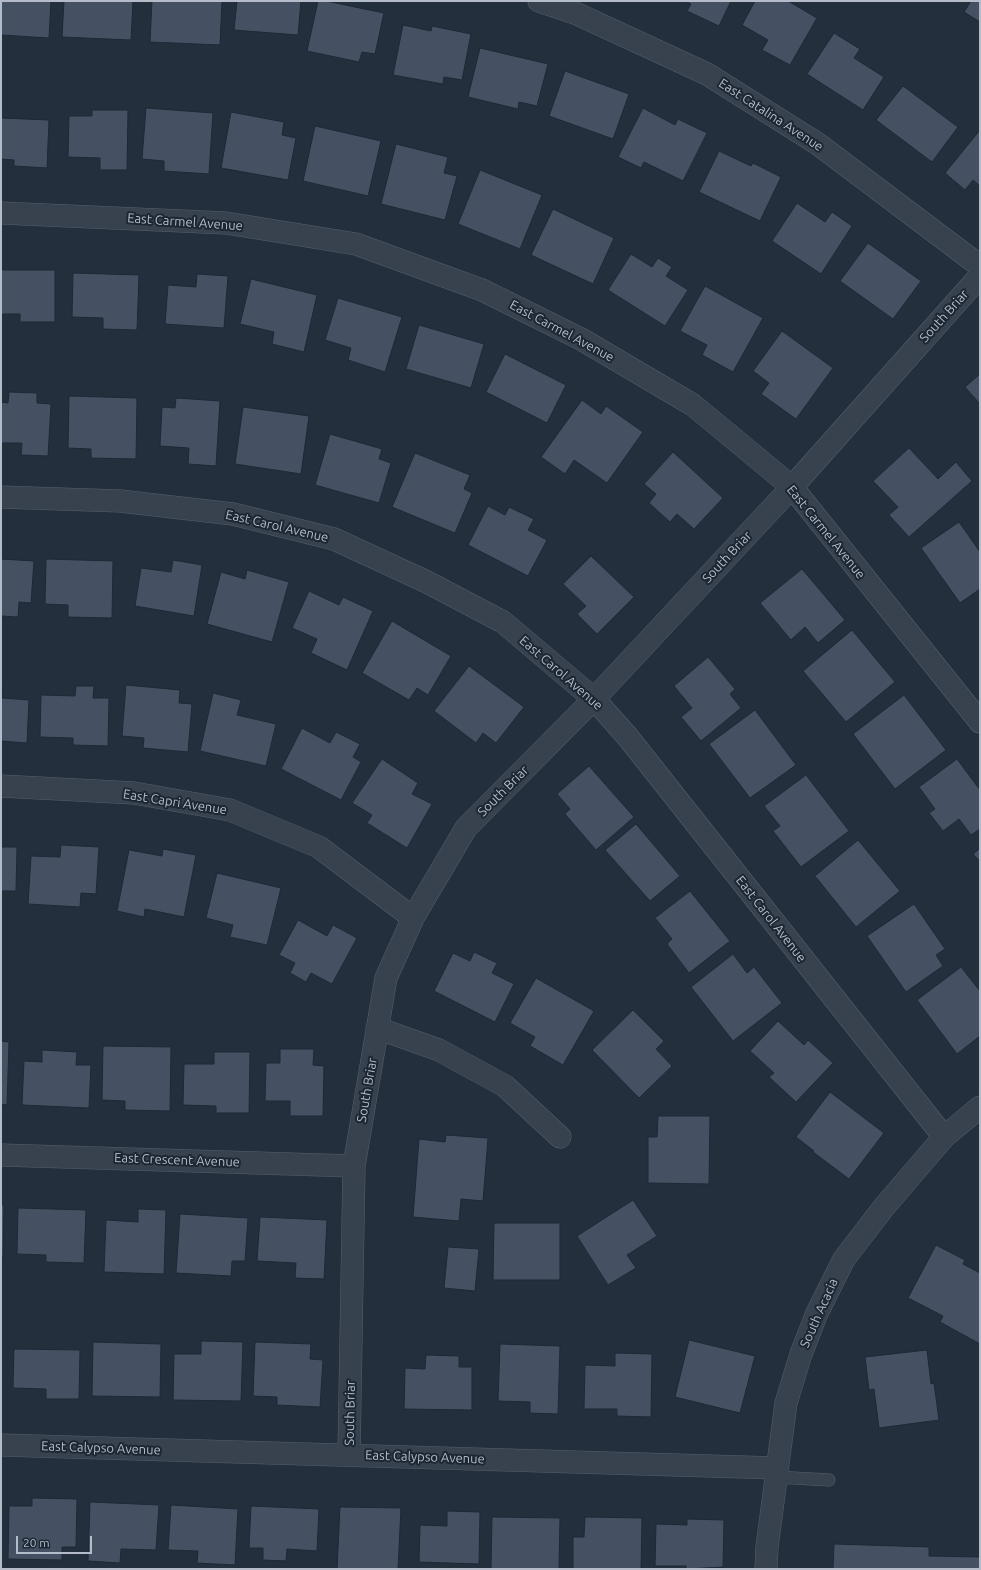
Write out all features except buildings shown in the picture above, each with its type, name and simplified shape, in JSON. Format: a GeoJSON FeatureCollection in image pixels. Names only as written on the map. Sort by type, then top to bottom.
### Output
{"type":"FeatureCollection","features":[{"type":"Feature","properties":{"kind":"street","name":"East Catalina Avenue"},"geometry":{"type":"LineString","coordinates":[[540,1],[575,13],[707,74],[818,144],[980,266]]}},
{"type":"Feature","properties":{"kind":"street","name":"East Carmel Avenue"},"geometry":{"type":"LineString","coordinates":[[1,213],[226,223],[356,244],[482,290],[581,338],[693,405],[792,487],[980,722]]}},
{"type":"Feature","properties":{"kind":"street","name":"South Briar"},"geometry":{"type":"LineString","coordinates":[[349,1455],[354,1166],[386,978],[413,918],[466,828],[594,699],[792,487],[980,276]]}},
{"type":"Feature","properties":{"kind":"street","name":"East Carol Avenue"},"geometry":{"type":"LineString","coordinates":[[1,497],[120,501],[233,514],[334,539],[427,582],[503,622],[594,699],[627,736],[944,1137]]}},
{"type":"Feature","properties":{"kind":"street","name":"East Capri Avenue"},"geometry":{"type":"LineString","coordinates":[[1,786],[134,793],[230,810],[319,847],[413,918]]}},
{"type":"Feature","properties":{"kind":"street"},"geometry":{"type":"LineString","coordinates":[[377,1028],[439,1050],[505,1086],[560,1137]]}},
{"type":"Feature","properties":{"kind":"street","name":"South Acacia"},"geometry":{"type":"LineString","coordinates":[[766,1569],[767,1547],[786,1403],[801,1354],[817,1313],[844,1259],[884,1207],[944,1137],[980,1107]]}},
{"type":"Feature","properties":{"kind":"street","name":"East Crescent Avenue"},"geometry":{"type":"LineString","coordinates":[[1,1155],[354,1166]]}},
{"type":"Feature","properties":{"kind":"street","name":"East Calypso Avenue"},"geometry":{"type":"LineString","coordinates":[[1,1445],[349,1455],[777,1473]]}},
{"type":"Feature","properties":{"kind":"lane"},"geometry":{"type":"LineString","coordinates":[[777,1473],[829,1480]]}}]}
